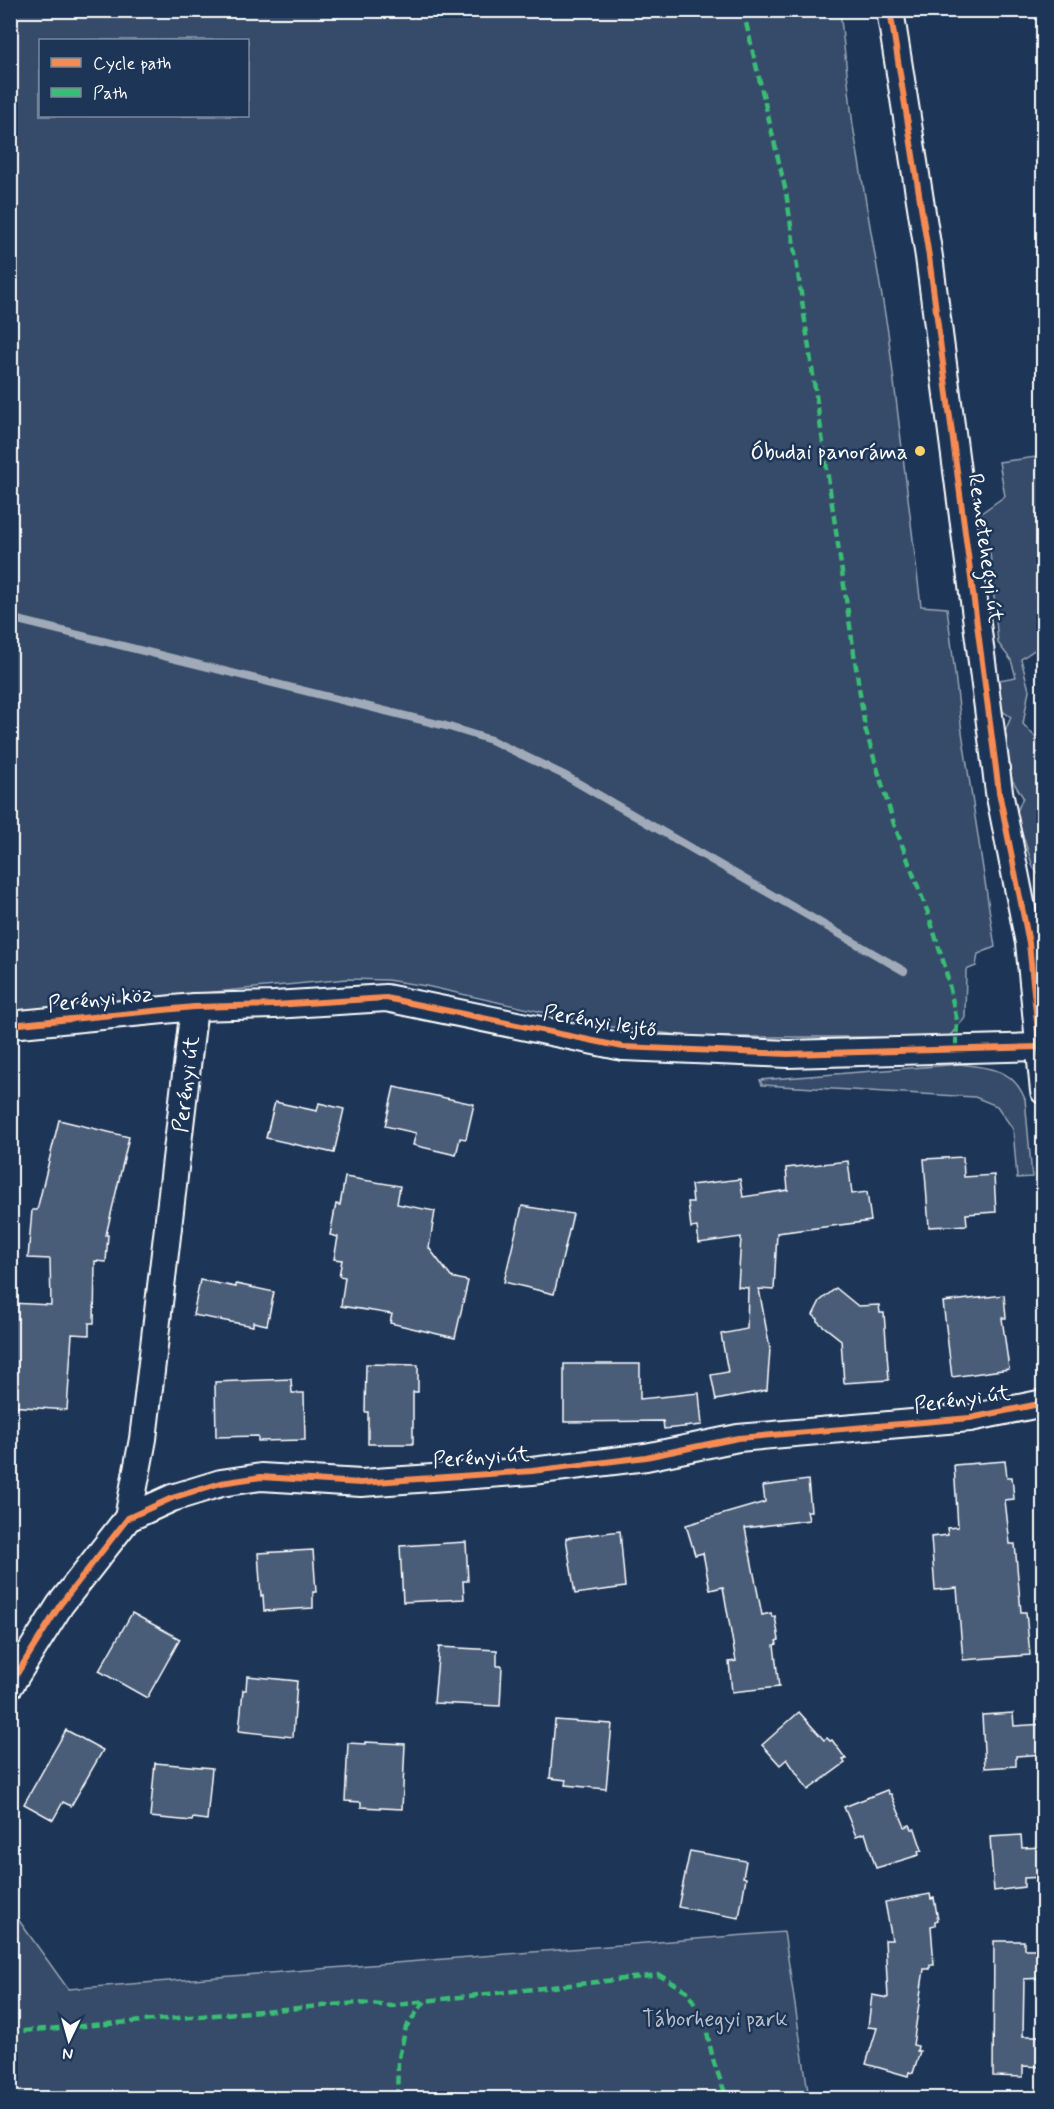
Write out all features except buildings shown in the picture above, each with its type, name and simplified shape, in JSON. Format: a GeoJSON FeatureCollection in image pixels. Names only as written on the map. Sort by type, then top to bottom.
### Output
{"type":"FeatureCollection","features":[{"type":"Feature","properties":{"kind":"street","name":"Remetehegyi út"},"geometry":{"type":"LineString","coordinates":[[890,10],[929,257],[999,792],[1029,942],[1038,973],[1044,1091]]}},
{"type":"Feature","properties":{"kind":"street"},"geometry":{"type":"LineString","coordinates":[[1029,942],[1044,921]]}},
{"type":"Feature","properties":{"kind":"street","name":"Perényi lejtő"},"geometry":{"type":"LineString","coordinates":[[194,1007],[386,998],[623,1047],[788,1054],[1040,1047]]}},
{"type":"Feature","properties":{"kind":"street","name":"Perényi köz"},"geometry":{"type":"LineString","coordinates":[[10,1025],[194,1007]]}},
{"type":"Feature","properties":{"kind":"street","name":"Perényi út"},"geometry":{"type":"LineString","coordinates":[[10,1685],[60,1605],[128,1518],[143,1439],[194,1007]]}},
{"type":"Feature","properties":{"kind":"street","name":"Perényi út"},"geometry":{"type":"LineString","coordinates":[[128,1518],[172,1498],[221,1483],[261,1477],[361,1483],[532,1471],[646,1457],[738,1438],[970,1418],[1044,1403]]}},
{"type":"Feature","properties":{"kind":"green space"},"geometry":{"type":"Polygon","coordinates":[[[11,11],[840,11],[853,126],[888,332],[921,606],[947,608],[962,732],[995,947],[978,954],[976,966],[966,970],[965,1018],[947,1039],[697,1037],[604,1026],[426,986],[387,980],[347,979],[11,1012],[11,11]]]}},
{"type":"Feature","properties":{"kind":"green space"},"geometry":{"type":"Polygon","coordinates":[[[1043,456],[1043,644],[1021,659],[1029,690],[1023,724],[1043,745],[1043,880],[1033,867],[1016,814],[1023,797],[1012,780],[1004,734],[1011,717],[1001,710],[999,680],[1016,677],[1011,660],[998,643],[990,552],[981,546],[977,516],[1005,496],[999,462],[1043,456]]]}},
{"type":"Feature","properties":{"kind":"green space"},"geometry":{"type":"Polygon","coordinates":[[[961,1064],[999,1071],[1014,1081],[1020,1089],[1025,1099],[1032,1177],[1017,1178],[1013,1129],[997,1106],[975,1097],[762,1085],[760,1080],[961,1064]]]}},
{"type":"Feature","properties":{"kind":"green space","name":"Táborhegyi park"},"geometry":{"type":"Polygon","coordinates":[[[10,1908],[68,1989],[784,1932],[809,2098],[11,2098],[10,1908]]]}},
{"type":"Feature","properties":{"kind":"waterway"},"geometry":{"type":"LineString","coordinates":[[10,618],[446,726],[491,740],[564,775],[904,971]]}},
{"type":"Feature","properties":{"kind":"marked path"},"geometry":{"type":"LineString","coordinates":[[743,10],[786,192],[865,728],[894,824],[928,913],[945,967],[957,1021],[956,1049]]}},
{"type":"Feature","properties":{"kind":"marked path"},"geometry":{"type":"LineString","coordinates":[[397,2098],[398,2062],[406,2027],[425,2001],[659,1975],[687,1991],[704,2020],[714,2063],[727,2098]]}},
{"type":"Feature","properties":{"kind":"marked path"},"geometry":{"type":"LineString","coordinates":[[10,2032],[358,2003],[392,2006],[425,2001]]}},
{"type":"Feature","properties":{"kind":"cycle path"},"geometry":{"type":"LineString","coordinates":[[890,10],[929,257],[999,792],[1029,943],[1044,1091]]}},
{"type":"Feature","properties":{"kind":"cycle path"},"geometry":{"type":"LineString","coordinates":[[10,1025],[194,1007],[386,998],[623,1047],[788,1054],[1040,1047]]}},
{"type":"Feature","properties":{"kind":"cycle path"},"geometry":{"type":"LineString","coordinates":[[10,1685],[60,1605],[128,1518],[172,1498],[221,1483],[261,1477],[361,1483],[532,1471],[646,1457],[738,1438],[970,1418],[1044,1403]]}},
{"type":"Feature","properties":{"kind":"place","name":"Óbudai panoráma"},"geometry":{"type":"Point","coordinates":[920,451]}}]}
